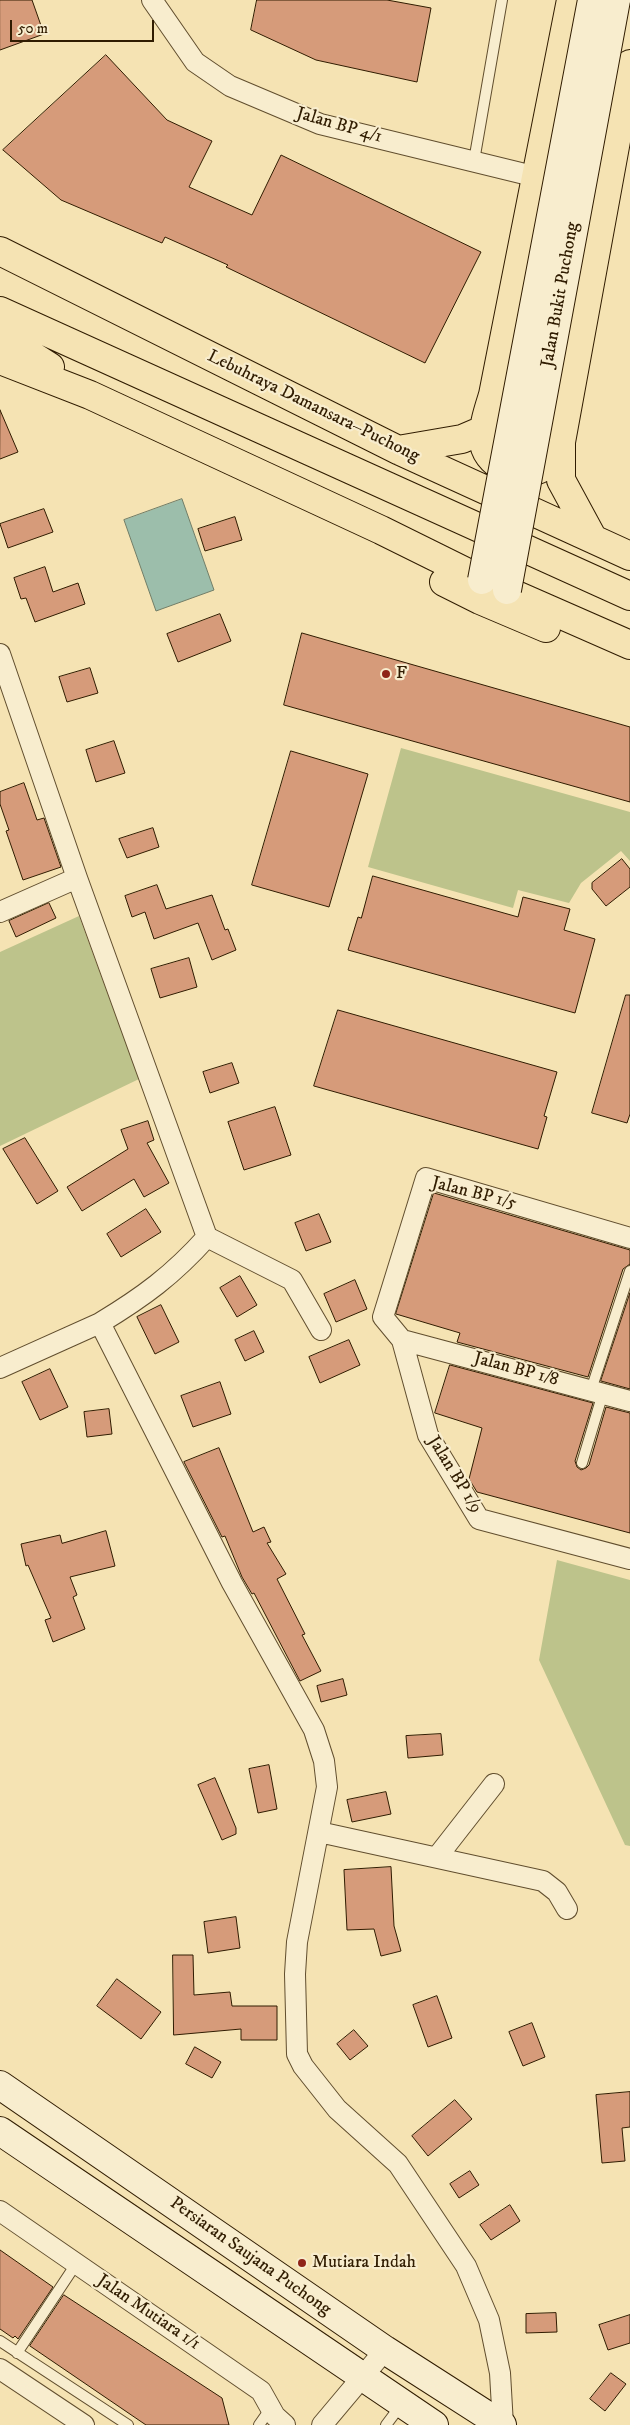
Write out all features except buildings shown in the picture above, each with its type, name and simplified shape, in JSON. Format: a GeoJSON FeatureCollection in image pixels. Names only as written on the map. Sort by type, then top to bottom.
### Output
{"type":"FeatureCollection","features":[{"type":"Feature","properties":{"kind":"highway"},"geometry":{"type":"LineString","coordinates":[[561,442],[553,458],[544,466],[532,472],[522,472],[498,465],[490,458],[484,446],[484,430],[493,395],[571,0]]}},
{"type":"Feature","properties":{"kind":"highway"},"geometry":{"type":"LineString","coordinates":[[593,539],[562,480],[561,442],[630,64]]}},
{"type":"Feature","properties":{"kind":"highway","name":"Lebuhraya Damansara–Puchong"},"geometry":{"type":"LineString","coordinates":[[0,252],[398,450],[630,556]]}},
{"type":"Feature","properties":{"kind":"highway"},"geometry":{"type":"LineString","coordinates":[[0,312],[630,596]]}},
{"type":"Feature","properties":{"kind":"highway"},"geometry":{"type":"LineString","coordinates":[[0,335],[74,381],[90,395]]}},
{"type":"Feature","properties":{"kind":"highway"},"geometry":{"type":"LineString","coordinates":[[0,360],[90,395],[381,530],[482,580],[630,645]]}},
{"type":"Feature","properties":{"kind":"highway"},"geometry":{"type":"LineString","coordinates":[[398,450],[462,440],[484,430]]}},
{"type":"Feature","properties":{"kind":"highway"},"geometry":{"type":"LineString","coordinates":[[306,496],[395,557],[480,600],[553,631],[630,658]]}},
{"type":"Feature","properties":{"kind":"main road","name":"Jalan Bukit Puchong"},"geometry":{"type":"LineString","coordinates":[[482,580],[592,0]]}},
{"type":"Feature","properties":{"kind":"main road","name":"Jalan Bukit Puchong"},"geometry":{"type":"LineString","coordinates":[[507,590],[616,0]]}},
{"type":"Feature","properties":{"kind":"main road","name":"Persiaran Saujana Puchong"},"geometry":{"type":"LineString","coordinates":[[0,2085],[385,2350],[503,2425]]}},
{"type":"Feature","properties":{"kind":"main road","name":"Persiaran Saujana Puchong"},"geometry":{"type":"LineString","coordinates":[[0,2131],[362,2377],[394,2415],[434,2425]]}},
{"type":"Feature","properties":{"kind":"street","name":"Jalan BP 4/1"},"geometry":{"type":"LineString","coordinates":[[152,0],[195,62],[230,86],[320,124],[536,178]]}},
{"type":"Feature","properties":{"kind":"street"},"geometry":{"type":"LineString","coordinates":[[0,654],[77,878],[207,1237],[292,1280],[321,1330]]}},
{"type":"Feature","properties":{"kind":"street"},"geometry":{"type":"LineString","coordinates":[[0,912],[77,878]]}},
{"type":"Feature","properties":{"kind":"street","name":"Jalan BP 1/5"},"geometry":{"type":"LineString","coordinates":[[383,1317],[426,1178],[630,1238]]}},
{"type":"Feature","properties":{"kind":"street"},"geometry":{"type":"LineString","coordinates":[[0,1368],[100,1323],[162,1281],[182,1265],[207,1237]]}},
{"type":"Feature","properties":{"kind":"street","name":"Jalan BP 1/9"},"geometry":{"type":"LineString","coordinates":[[383,1317],[402,1340],[428,1435],[479,1519],[630,1559]]}},
{"type":"Feature","properties":{"kind":"street"},"geometry":{"type":"LineString","coordinates":[[100,1323],[232,1583],[314,1730],[324,1761],[326,1787],[297,1942],[295,1974],[297,2054],[303,2066],[336,2109],[398,2164],[466,2266],[489,2320],[500,2373],[503,2425]]}},
{"type":"Feature","properties":{"kind":"street","name":"Jalan BP 1/8"},"geometry":{"type":"LineString","coordinates":[[402,1340],[630,1401]]}},
{"type":"Feature","properties":{"kind":"street"},"geometry":{"type":"LineString","coordinates":[[437,1856],[494,1784]]}},
{"type":"Feature","properties":{"kind":"street"},"geometry":{"type":"LineString","coordinates":[[319,1832],[437,1856],[543,1881],[557,1892],[567,1909]]}},
{"type":"Feature","properties":{"kind":"street","name":"Jalan Mutiara 1/1"},"geometry":{"type":"LineString","coordinates":[[0,2211],[261,2391],[275,2416],[285,2425]]}},
{"type":"Feature","properties":{"kind":"street"},"geometry":{"type":"LineString","coordinates":[[322,2425],[385,2350]]}},
{"type":"Feature","properties":{"kind":"street"},"geometry":{"type":"LineString","coordinates":[[0,2369],[73,2422]]}},
{"type":"Feature","properties":{"kind":"lane"},"geometry":{"type":"LineString","coordinates":[[474,161],[502,0]]}},
{"type":"Feature","properties":{"kind":"lane"},"geometry":{"type":"LineString","coordinates":[[582,1463],[597,1392],[630,1271]]}},
{"type":"Feature","properties":{"kind":"lane"},"geometry":{"type":"LineString","coordinates":[[16,2353],[76,2264]]}},
{"type":"Feature","properties":{"kind":"lane"},"geometry":{"type":"LineString","coordinates":[[0,2342],[128,2425]]}},
{"type":"Feature","properties":{"kind":"lane"},"geometry":{"type":"LineString","coordinates":[[259,2425],[270,2408]]}},
{"type":"Feature","properties":{"kind":"green space"},"geometry":{"type":"Polygon","coordinates":[[[401,748],[630,812],[630,861],[621,851],[581,883],[569,903],[518,890],[513,908],[368,867],[401,748]]]}},
{"type":"Feature","properties":{"kind":"green space"},"geometry":{"type":"Polygon","coordinates":[[[79,916],[139,1079],[0,1146],[0,952],[79,916]]]}},
{"type":"Feature","properties":{"kind":"green space"},"geometry":{"type":"Polygon","coordinates":[[[557,1560],[630,1580],[630,1846],[625,1845],[539,1660],[557,1560]]]}},
{"type":"Feature","properties":{"kind":"shaded area"},"geometry":{"type":"Polygon","coordinates":[[[182,499],[214,590],[156,611],[124,520],[182,499]]]}},
{"type":"Feature","properties":{"kind":"place","name":"F"},"geometry":{"type":"Point","coordinates":[386,674]}},
{"type":"Feature","properties":{"kind":"place","name":"Mutiara Indah"},"geometry":{"type":"Point","coordinates":[302,2263]}}]}
